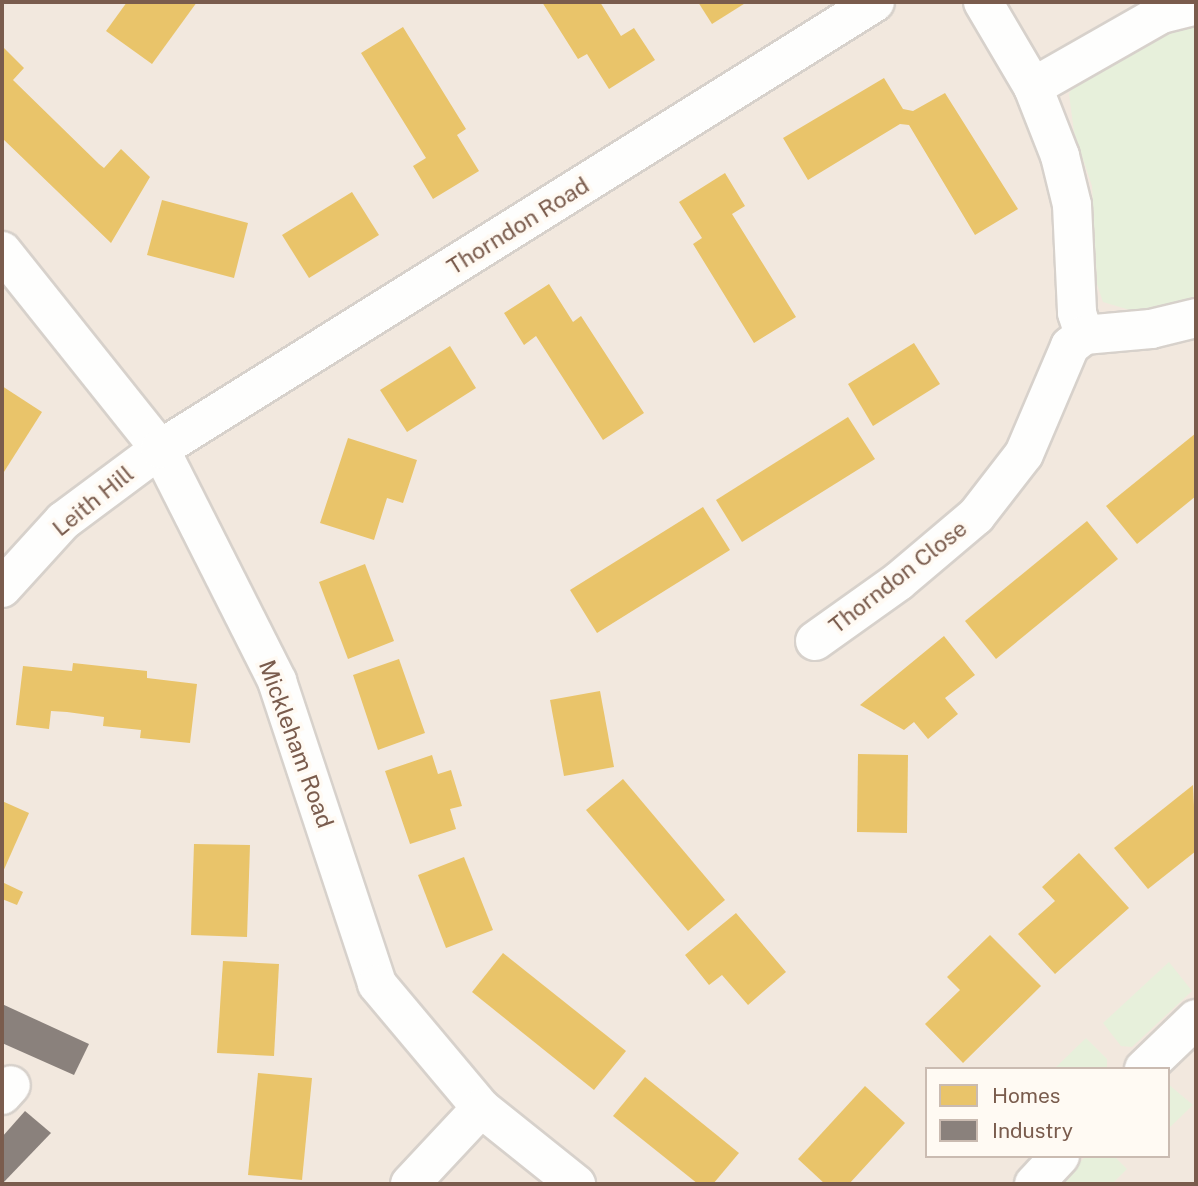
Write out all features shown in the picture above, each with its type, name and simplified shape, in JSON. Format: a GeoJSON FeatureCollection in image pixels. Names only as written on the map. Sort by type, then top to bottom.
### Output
{"type":"FeatureCollection","features":[{"type":"Feature","properties":{"kind":"street","name":"Thorndon Road"},"geometry":{"type":"LineString","coordinates":[[160,449],[875,2]]}},
{"type":"Feature","properties":{"kind":"street"},"geometry":{"type":"LineString","coordinates":[[983,2],[1033,87],[1051,129],[1072,205],[1077,313],[1084,335],[1151,330],[1196,318]]}},
{"type":"Feature","properties":{"kind":"street"},"geometry":{"type":"LineString","coordinates":[[1033,87],[1161,14],[1196,5]]}},
{"type":"Feature","properties":{"kind":"street","name":"Mickleham Road"},"geometry":{"type":"LineString","coordinates":[[2,251],[160,449],[277,681],[377,984],[481,1108],[576,1184]]}},
{"type":"Feature","properties":{"kind":"street","name":"Thorndon Close"},"geometry":{"type":"LineString","coordinates":[[815,641],[899,581],[976,516],[1024,454],[1042,419],[1063,355],[1084,335]]}},
{"type":"Feature","properties":{"kind":"street","name":"Leith Hill"},"geometry":{"type":"LineString","coordinates":[[2,588],[63,521],[160,449]]}},
{"type":"Feature","properties":{"kind":"street"},"geometry":{"type":"LineString","coordinates":[[1146,1067],[1196,1019]]}},
{"type":"Feature","properties":{"kind":"street"},"geometry":{"type":"LineString","coordinates":[[410,1184],[481,1108]]}},
{"type":"Feature","properties":{"kind":"street"},"geometry":{"type":"LineString","coordinates":[[1034,1184],[1058,1158]]}},
{"type":"Feature","properties":{"kind":"shaded area"},"geometry":{"type":"Polygon","coordinates":[[[2,2],[1196,2],[1196,1184],[2,1184],[2,2]]]}},
{"type":"Feature","properties":{"kind":"green space"},"geometry":{"type":"Polygon","coordinates":[[[1196,19],[1196,298],[1133,311],[1103,302],[1097,284],[1092,186],[1074,132],[1069,94],[1080,72],[1196,19]]]}},
{"type":"Feature","properties":{"kind":"green space"},"geometry":{"type":"Polygon","coordinates":[[[1169,962],[1192,991],[1132,1047],[1121,1046],[1103,1023],[1169,962]]]}},
{"type":"Feature","properties":{"kind":"green space"},"geometry":{"type":"Polygon","coordinates":[[[1086,1038],[1107,1059],[1107,1067],[1056,1067],[1086,1038]]]}},
{"type":"Feature","properties":{"kind":"green space"},"geometry":{"type":"Polygon","coordinates":[[[1170,1086],[1193,1105],[1170,1127],[1170,1086]]]}},
{"type":"Feature","properties":{"kind":"green space"},"geometry":{"type":"Polygon","coordinates":[[[1084,1158],[1116,1158],[1127,1169],[1112,1184],[1059,1184],[1084,1158]]]}},
{"type":"Feature","properties":{"kind":"building: Homes"},"geometry":{"type":"Polygon","coordinates":[[[127,2],[197,2],[152,64],[106,31],[127,2]]]}},
{"type":"Feature","properties":{"kind":"building: Homes"},"geometry":{"type":"Polygon","coordinates":[[[542,2],[600,2],[621,36],[634,28],[655,60],[609,89],[587,54],[578,59],[542,2]]]}},
{"type":"Feature","properties":{"kind":"building: Homes"},"geometry":{"type":"Polygon","coordinates":[[[698,2],[747,2],[712,24],[698,2]]]}},
{"type":"Feature","properties":{"kind":"building: Homes"},"geometry":{"type":"Polygon","coordinates":[[[403,27],[466,129],[457,135],[479,171],[433,199],[413,166],[426,158],[361,53],[403,27]]]}},
{"type":"Feature","properties":{"kind":"building: Homes"},"geometry":{"type":"Polygon","coordinates":[[[2,46],[24,68],[13,80],[99,164],[104,168],[121,149],[150,177],[111,243],[2,138],[2,46]]]}},
{"type":"Feature","properties":{"kind":"building: Homes"},"geometry":{"type":"Polygon","coordinates":[[[884,78],[903,109],[913,111],[945,93],[1018,209],[975,235],[909,125],[900,124],[808,180],[783,138],[884,78]]]}},
{"type":"Feature","properties":{"kind":"building: Homes"},"geometry":{"type":"Polygon","coordinates":[[[725,173],[745,206],[732,214],[796,317],[754,343],[693,244],[702,238],[679,202],[725,173]]]}},
{"type":"Feature","properties":{"kind":"building: Homes"},"geometry":{"type":"Polygon","coordinates":[[[352,192],[379,235],[309,278],[282,235],[352,192]]]}},
{"type":"Feature","properties":{"kind":"building: Homes"},"geometry":{"type":"Polygon","coordinates":[[[162,200],[248,223],[234,278],[147,255],[162,200]]]}},
{"type":"Feature","properties":{"kind":"building: Homes"},"geometry":{"type":"Polygon","coordinates":[[[549,284],[573,322],[581,316],[644,413],[603,440],[536,336],[524,345],[504,313],[549,284]]]}},
{"type":"Feature","properties":{"kind":"building: Homes"},"geometry":{"type":"Polygon","coordinates":[[[914,343],[940,384],[873,426],[848,384],[914,343]]]}},
{"type":"Feature","properties":{"kind":"building: Homes"},"geometry":{"type":"Polygon","coordinates":[[[450,346],[476,388],[407,432],[380,390],[450,346]]]}},
{"type":"Feature","properties":{"kind":"building: Homes"},"geometry":{"type":"Polygon","coordinates":[[[2,386],[42,412],[2,475],[2,386]]]}},
{"type":"Feature","properties":{"kind":"building: Homes"},"geometry":{"type":"Polygon","coordinates":[[[848,417],[875,459],[742,542],[716,500],[848,417]]]}},
{"type":"Feature","properties":{"kind":"building: Homes"},"geometry":{"type":"Polygon","coordinates":[[[1196,433],[1196,496],[1137,544],[1106,506],[1196,433]]]}},
{"type":"Feature","properties":{"kind":"building: Homes"},"geometry":{"type":"Polygon","coordinates":[[[348,438],[417,460],[403,503],[387,498],[374,540],[320,523],[348,438]]]}},
{"type":"Feature","properties":{"kind":"building: Homes"},"geometry":{"type":"Polygon","coordinates":[[[703,507],[730,550],[597,633],[570,590],[703,507]]]}},
{"type":"Feature","properties":{"kind":"building: Homes"},"geometry":{"type":"Polygon","coordinates":[[[1087,521],[1118,559],[996,659],[965,621],[1087,521]]]}},
{"type":"Feature","properties":{"kind":"building: Homes"},"geometry":{"type":"Polygon","coordinates":[[[365,564],[394,641],[348,659],[319,582],[365,564]]]}},
{"type":"Feature","properties":{"kind":"building: Homes"},"geometry":{"type":"Polygon","coordinates":[[[944,636],[975,675],[945,698],[958,714],[928,739],[914,722],[904,730],[860,705],[944,636]]]}},
{"type":"Feature","properties":{"kind":"building: Homes"},"geometry":{"type":"Polygon","coordinates":[[[399,659],[425,733],[378,750],[353,675],[399,659]]]}},
{"type":"Feature","properties":{"kind":"building: Homes"},"geometry":{"type":"Polygon","coordinates":[[[73,663],[147,671],[147,678],[197,684],[190,743],[140,738],[141,730],[103,726],[104,717],[67,712],[51,711],[49,729],[16,725],[23,666],[72,671],[73,663]]]}},
{"type":"Feature","properties":{"kind":"building: Homes"},"geometry":{"type":"Polygon","coordinates":[[[600,691],[614,767],[564,776],[550,700],[600,691]]]}},
{"type":"Feature","properties":{"kind":"building: Homes"},"geometry":{"type":"Polygon","coordinates":[[[858,754],[908,755],[907,833],[857,832],[858,754]]]}},
{"type":"Feature","properties":{"kind":"building: Homes"},"geometry":{"type":"Polygon","coordinates":[[[432,755],[438,774],[451,770],[462,806],[450,809],[456,829],[410,844],[385,771],[432,755]]]}},
{"type":"Feature","properties":{"kind":"building: Homes"},"geometry":{"type":"Polygon","coordinates":[[[623,779],[725,900],[688,931],[586,810],[623,779]]]}},
{"type":"Feature","properties":{"kind":"building: Homes"},"geometry":{"type":"Polygon","coordinates":[[[1193,785],[1196,851],[1148,889],[1114,848],[1193,785]]]}},
{"type":"Feature","properties":{"kind":"building: Homes"},"geometry":{"type":"Polygon","coordinates":[[[2,801],[29,813],[2,874],[2,801]]]}},
{"type":"Feature","properties":{"kind":"building: Homes"},"geometry":{"type":"Polygon","coordinates":[[[194,844],[250,845],[247,937],[191,935],[194,844]]]}},
{"type":"Feature","properties":{"kind":"building: Homes"},"geometry":{"type":"Polygon","coordinates":[[[1079,853],[1129,908],[1055,974],[1018,934],[1055,901],[1042,887],[1079,853]]]}},
{"type":"Feature","properties":{"kind":"building: Homes"},"geometry":{"type":"Polygon","coordinates":[[[464,857],[493,930],[446,948],[418,875],[464,857]]]}},
{"type":"Feature","properties":{"kind":"building: Homes"},"geometry":{"type":"Polygon","coordinates":[[[2,882],[23,892],[17,905],[2,899],[2,882]]]}},
{"type":"Feature","properties":{"kind":"building: Homes"},"geometry":{"type":"Polygon","coordinates":[[[736,913],[786,972],[748,1005],[722,975],[709,985],[685,955],[736,913]]]}},
{"type":"Feature","properties":{"kind":"building: Homes"},"geometry":{"type":"Polygon","coordinates":[[[990,935],[1041,986],[963,1063],[925,1024],[960,990],[947,977],[990,935]]]}},
{"type":"Feature","properties":{"kind":"building: Homes"},"geometry":{"type":"Polygon","coordinates":[[[503,953],[626,1051],[594,1090],[472,992],[503,953]]]}},
{"type":"Feature","properties":{"kind":"building: Homes"},"geometry":{"type":"Polygon","coordinates":[[[223,961],[279,964],[274,1056],[217,1053],[223,961]]]}},
{"type":"Feature","properties":{"kind":"building: Homes"},"geometry":{"type":"Polygon","coordinates":[[[258,1073],[312,1078],[302,1180],[248,1175],[258,1073]]]}},
{"type":"Feature","properties":{"kind":"building: Homes"},"geometry":{"type":"Polygon","coordinates":[[[645,1077],[739,1153],[713,1184],[698,1184],[613,1116],[645,1077]]]}},
{"type":"Feature","properties":{"kind":"building: Homes"},"geometry":{"type":"Polygon","coordinates":[[[865,1086],[905,1123],[849,1184],[825,1184],[798,1159],[865,1086]]]}},
{"type":"Feature","properties":{"kind":"building: Industry"},"geometry":{"type":"Polygon","coordinates":[[[2,1004],[89,1044],[74,1075],[2,1043],[2,1004]]]}},
{"type":"Feature","properties":{"kind":"building: Industry"},"geometry":{"type":"Polygon","coordinates":[[[25,1111],[51,1133],[2,1184],[2,1137],[25,1111]]]}}]}
